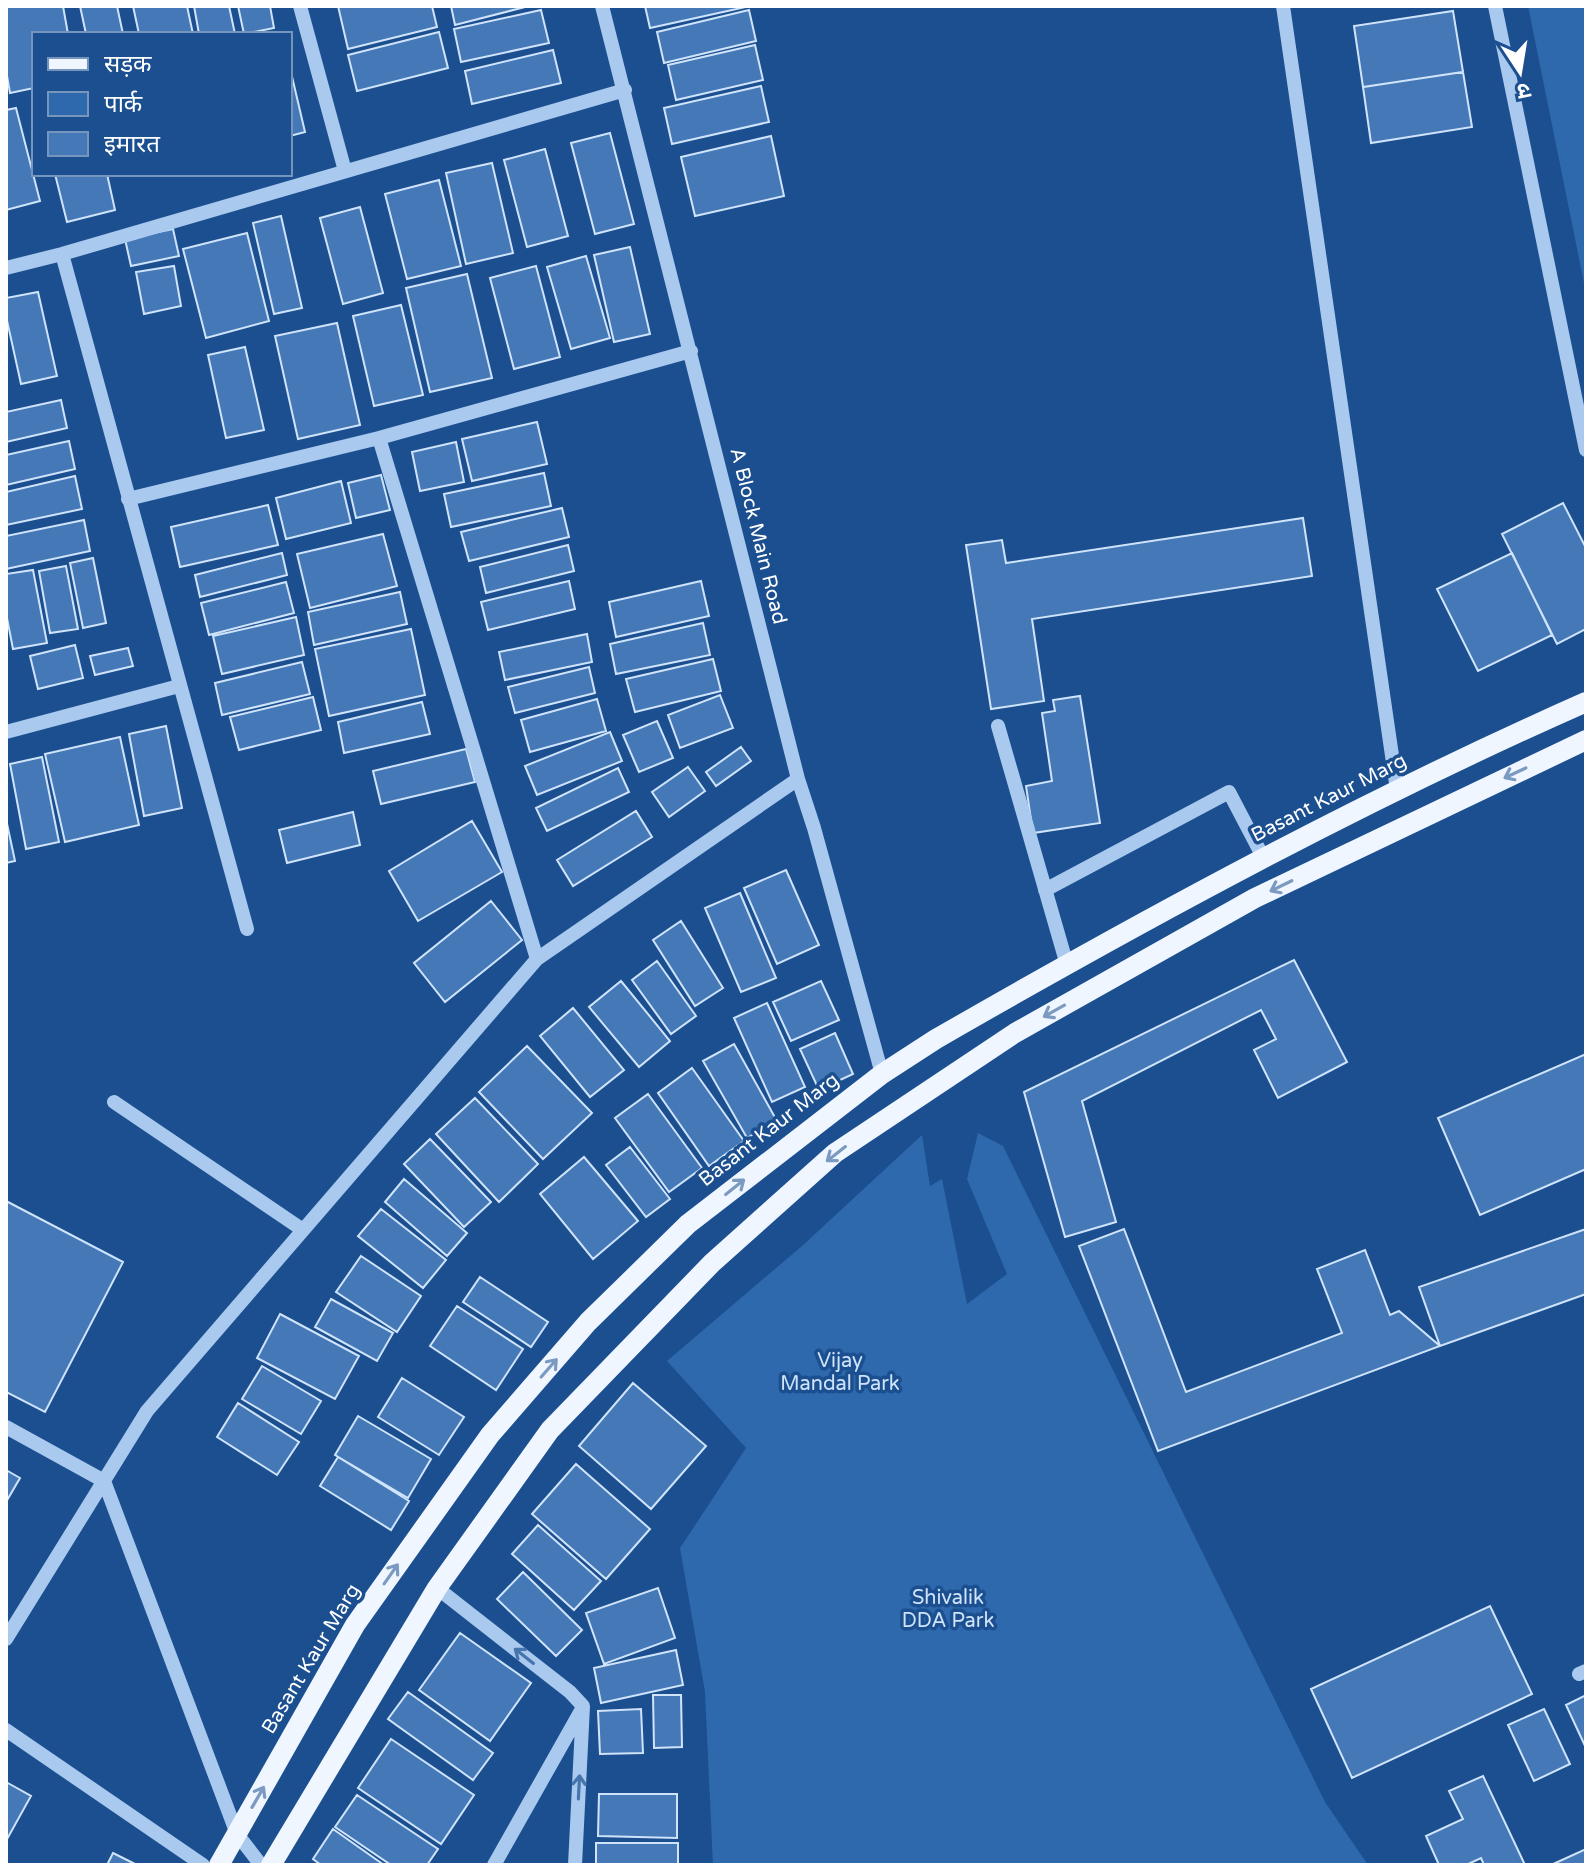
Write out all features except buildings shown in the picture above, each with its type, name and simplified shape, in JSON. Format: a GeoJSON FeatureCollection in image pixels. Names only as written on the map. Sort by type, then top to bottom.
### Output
{"type":"FeatureCollection","features":[{"type":"Feature","properties":{"kind":"main road","name":"Basant Kaur Marg"},"geometry":{"type":"LineString","coordinates":[[219,1865],[355,1625],[490,1435],[588,1322],[688,1224],[882,1074],[936,1039],[1263,857],[1489,745],[1586,702]]}},
{"type":"Feature","properties":{"kind":"main road"},"geometry":{"type":"LineString","coordinates":[[271,1865],[437,1588],[550,1430],[712,1263],[835,1153],[1015,1033],[1255,898],[1586,740]]}},
{"type":"Feature","properties":{"kind":"street"},"geometry":{"type":"LineString","coordinates":[[300,6],[345,171]]}},
{"type":"Feature","properties":{"kind":"street","name":"A Block Main Road"},"geometry":{"type":"LineString","coordinates":[[602,6],[798,779],[882,1074]]}},
{"type":"Feature","properties":{"kind":"street"},"geometry":{"type":"LineString","coordinates":[[1283,6],[1397,790]]}},
{"type":"Feature","properties":{"kind":"street"},"geometry":{"type":"LineString","coordinates":[[1495,6],[1586,450]]}},
{"type":"Feature","properties":{"kind":"street"},"geometry":{"type":"LineString","coordinates":[[6,268],[625,90]]}},
{"type":"Feature","properties":{"kind":"street"},"geometry":{"type":"LineString","coordinates":[[62,254],[247,929]]}},
{"type":"Feature","properties":{"kind":"street"},"geometry":{"type":"LineString","coordinates":[[128,499],[379,438],[691,351]]}},
{"type":"Feature","properties":{"kind":"street"},"geometry":{"type":"LineString","coordinates":[[379,438],[537,959]]}},
{"type":"Feature","properties":{"kind":"street"},"geometry":{"type":"LineString","coordinates":[[6,732],[179,686]]}},
{"type":"Feature","properties":{"kind":"street"},"geometry":{"type":"LineString","coordinates":[[998,726],[1067,965]]}},
{"type":"Feature","properties":{"kind":"street"},"geometry":{"type":"LineString","coordinates":[[6,1639],[147,1411],[537,959],[798,779]]}},
{"type":"Feature","properties":{"kind":"street"},"geometry":{"type":"LineString","coordinates":[[1045,890],[1229,792],[1263,857]]}},
{"type":"Feature","properties":{"kind":"street"},"geometry":{"type":"LineString","coordinates":[[114,1102],[303,1230]]}},
{"type":"Feature","properties":{"kind":"street"},"geometry":{"type":"LineString","coordinates":[[6,1427],[104,1481],[237,1834],[261,1865]]}},
{"type":"Feature","properties":{"kind":"street"},"geometry":{"type":"LineString","coordinates":[[437,1588],[570,1692],[583,1706],[575,1865]]}},
{"type":"Feature","properties":{"kind":"street"},"geometry":{"type":"LineString","coordinates":[[494,1865],[583,1706]]}},
{"type":"Feature","properties":{"kind":"street"},"geometry":{"type":"LineString","coordinates":[[6,1730],[203,1865]]}},
{"type":"Feature","properties":{"kind":"green space"},"geometry":{"type":"Polygon","coordinates":[[[1528,6],[1586,6],[1586,293],[1528,6]]]}},
{"type":"Feature","properties":{"kind":"green space","name":"Shivalik DDA Park"},"geometry":{"type":"Polygon","coordinates":[[[978,1133],[1003,1146],[1325,1802],[1368,1865],[713,1865],[705,1692],[680,1548],[746,1448],[667,1361],[802,1246],[922,1135],[930,1186],[942,1179],[967,1304],[1007,1274],[967,1179],[978,1133]]]}},
{"type":"Feature","properties":{"kind":"park label","name":"Vijay Mandal Park"},"geometry":{"type":"Point","coordinates":[840,1372]}}]}
